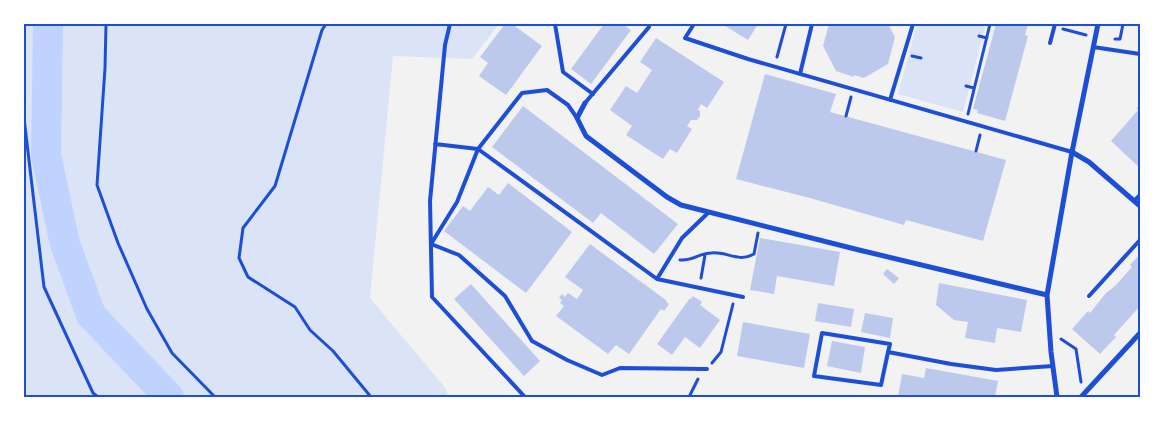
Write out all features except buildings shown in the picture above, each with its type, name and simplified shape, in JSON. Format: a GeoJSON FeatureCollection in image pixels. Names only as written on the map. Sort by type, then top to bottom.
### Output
{"type":"FeatureCollection","features":[{"type":"Feature","properties":{"kind":"street"},"geometry":{"type":"LineString","coordinates":[[1057,397],[1047,295],[1072,152],[1098,24]]}},
{"type":"Feature","properties":{"kind":"street"},"geometry":{"type":"LineString","coordinates":[[585,103],[577,118],[586,136],[667,197],[681,205],[1047,295]]}},
{"type":"Feature","properties":{"kind":"street"},"geometry":{"type":"LineString","coordinates":[[1072,152],[1089,162],[1140,206]]}},
{"type":"Feature","properties":{"kind":"street"},"geometry":{"type":"LineString","coordinates":[[1082,396],[1140,333]]}},
{"type":"Feature","properties":{"kind":"lane"},"geometry":{"type":"LineString","coordinates":[[450,24],[445,45],[430,201],[432,297],[525,397]]}},
{"type":"Feature","properties":{"kind":"lane"},"geometry":{"type":"LineString","coordinates":[[555,24],[563,72],[593,94]]}},
{"type":"Feature","properties":{"kind":"lane"},"geometry":{"type":"LineString","coordinates":[[694,24],[685,38],[748,59],[1072,152]]}},
{"type":"Feature","properties":{"kind":"lane"},"geometry":{"type":"LineString","coordinates":[[800,74],[812,24]]}},
{"type":"Feature","properties":{"kind":"lane"},"geometry":{"type":"LineString","coordinates":[[890,100],[913,24]]}},
{"type":"Feature","properties":{"kind":"lane"},"geometry":{"type":"LineString","coordinates":[[1050,42],[1055,26]]}},
{"type":"Feature","properties":{"kind":"lane"},"geometry":{"type":"LineString","coordinates":[[585,103],[649,27]]}},
{"type":"Feature","properties":{"kind":"lane"},"geometry":{"type":"LineString","coordinates":[[1094,47],[1140,54]]}},
{"type":"Feature","properties":{"kind":"lane"},"geometry":{"type":"LineString","coordinates":[[431,244],[457,202],[478,150],[522,93],[547,90],[568,105],[577,118]]}},
{"type":"Feature","properties":{"kind":"lane"},"geometry":{"type":"LineString","coordinates":[[435,144],[478,150],[657,279],[743,298]]}},
{"type":"Feature","properties":{"kind":"lane"},"geometry":{"type":"LineString","coordinates":[[1134,201],[1140,195]]}},
{"type":"Feature","properties":{"kind":"lane"},"geometry":{"type":"LineString","coordinates":[[657,279],[682,238],[709,212]]}},
{"type":"Feature","properties":{"kind":"lane"},"geometry":{"type":"LineString","coordinates":[[1089,296],[1140,240]]}},
{"type":"Feature","properties":{"kind":"lane"},"geometry":{"type":"LineString","coordinates":[[431,244],[459,255],[505,296],[532,341],[567,360],[602,375],[620,368],[706,369]]}},
{"type":"Feature","properties":{"kind":"lane"},"geometry":{"type":"LineString","coordinates":[[822,333],[890,344],[888,352],[881,385],[814,376],[822,333]]}},
{"type":"Feature","properties":{"kind":"lane"},"geometry":{"type":"LineString","coordinates":[[888,352],[996,370],[1053,366]]}},
{"type":"Feature","properties":{"kind":"path"},"geometry":{"type":"LineString","coordinates":[[106,24],[97,185],[118,243],[147,309],[172,353],[215,397]]}},
{"type":"Feature","properties":{"kind":"path"},"geometry":{"type":"LineString","coordinates":[[326,24],[322,30],[275,186],[243,228],[238,258],[248,278],[295,307],[310,330],[333,350],[371,397]]}},
{"type":"Feature","properties":{"kind":"path"},"geometry":{"type":"LineString","coordinates":[[775,66],[786,24]]}},
{"type":"Feature","properties":{"kind":"path"},"geometry":{"type":"LineString","coordinates":[[966,122],[990,24]]}},
{"type":"Feature","properties":{"kind":"path"},"geometry":{"type":"LineString","coordinates":[[1055,26],[1095,38],[1120,39],[1123,24]]}},
{"type":"Feature","properties":{"kind":"path"},"geometry":{"type":"LineString","coordinates":[[979,36],[987,38]]}},
{"type":"Feature","properties":{"kind":"path"},"geometry":{"type":"LineString","coordinates":[[966,86],[974,88]]}},
{"type":"Feature","properties":{"kind":"path"},"geometry":{"type":"LineString","coordinates":[[846,116],[853,89]]}},
{"type":"Feature","properties":{"kind":"path"},"geometry":{"type":"LineString","coordinates":[[24,118],[44,287],[93,393],[98,397]]}},
{"type":"Feature","properties":{"kind":"path"},"geometry":{"type":"LineString","coordinates":[[976,152],[982,126]]}},
{"type":"Feature","properties":{"kind":"path"},"geometry":{"type":"LineString","coordinates":[[669,259],[689,260],[710,252],[746,259],[754,254],[760,225]]}},
{"type":"Feature","properties":{"kind":"path"},"geometry":{"type":"LineString","coordinates":[[700,289],[705,254]]}},
{"type":"Feature","properties":{"kind":"path"},"geometry":{"type":"LineString","coordinates":[[689,397],[699,378],[721,352],[734,296]]}},
{"type":"Feature","properties":{"kind":"path"},"geometry":{"type":"LineString","coordinates":[[1050,332],[1076,349],[1082,396]]}},
{"type":"Feature","properties":{"kind":"shaded area"},"geometry":{"type":"Polygon","coordinates":[[[24,24],[499,24],[472,59],[393,56],[370,298],[446,389],[448,397],[24,397],[24,24]]]}},
{"type":"Feature","properties":{"kind":"shaded area"},"geometry":{"type":"Polygon","coordinates":[[[917,24],[972,24],[985,27],[963,112],[898,94],[917,24]]]}},
{"type":"Feature","properties":{"kind":"waterway"},"geometry":{"type":"LineString","coordinates":[[48,24],[46,155],[65,244],[91,315],[169,397]]}}]}
